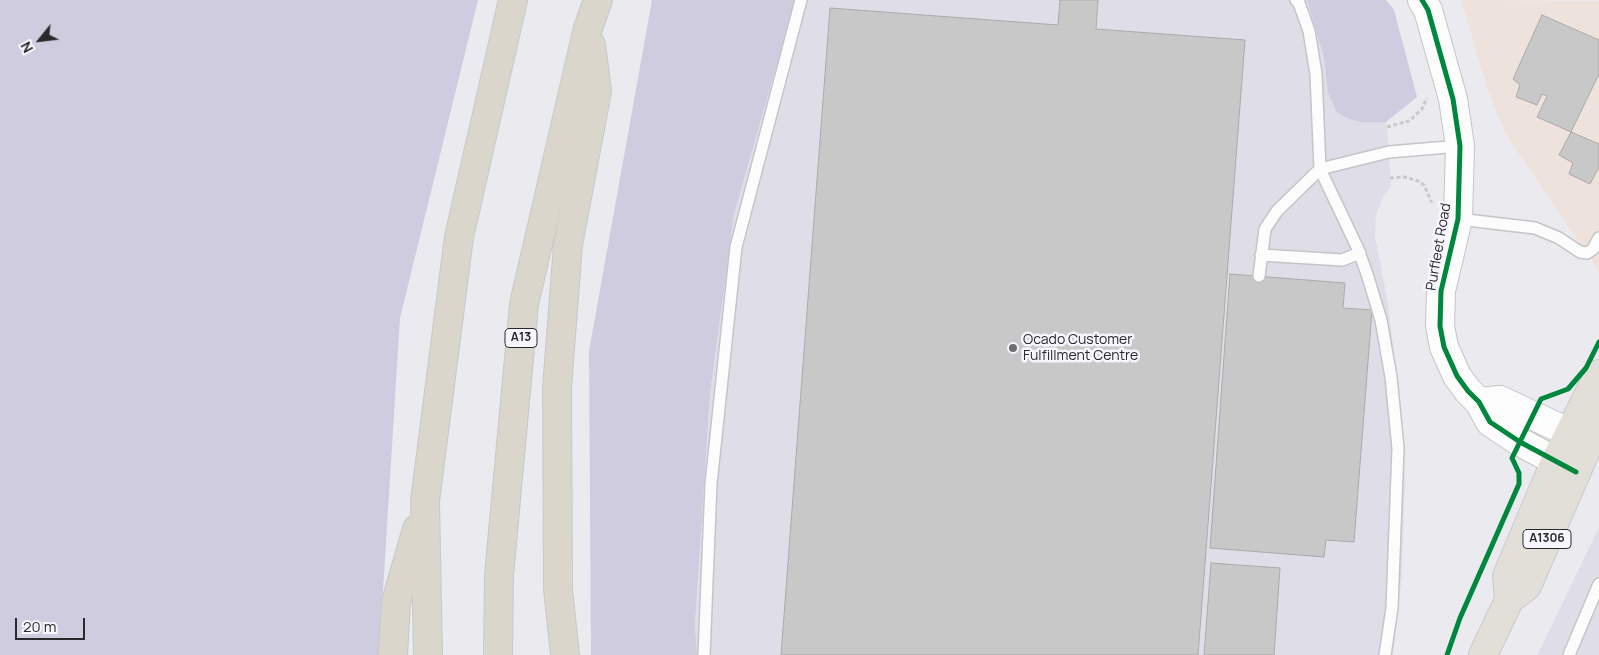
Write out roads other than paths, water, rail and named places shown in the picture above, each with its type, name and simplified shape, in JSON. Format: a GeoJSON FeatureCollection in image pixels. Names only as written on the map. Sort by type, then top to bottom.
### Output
{"type":"FeatureCollection","features":[{"type":"Feature","properties":{"kind":"highway"},"geometry":{"type":"LineString","coordinates":[[428,655],[425,500],[459,237],[513,0]]}},
{"type":"Feature","properties":{"kind":"highway","name":"A13"},"geometry":{"type":"LineString","coordinates":[[498,655],[499,575],[524,304],[588,28],[598,0]]}},
{"type":"Feature","properties":{"kind":"highway"},"geometry":{"type":"LineString","coordinates":[[565,655],[558,589],[557,388],[568,245],[597,91],[588,28]]}},
{"type":"Feature","properties":{"kind":"highway"},"geometry":{"type":"LineString","coordinates":[[393,655],[396,602],[425,500]]}},
{"type":"Feature","properties":{"kind":"main road","name":"A1306"},"geometry":{"type":"LineString","coordinates":[[1484,655],[1509,600],[1507,576],[1586,432],[1599,374]]}},
{"type":"Feature","properties":{"kind":"street","name":"Purfleet Road"},"geometry":{"type":"LineString","coordinates":[[1422,0],[1428,10],[1453,99],[1460,146],[1458,219],[1441,291],[1440,326],[1444,347],[1449,361],[1462,383],[1479,402],[1490,422],[1505,433],[1566,467]]}},
{"type":"Feature","properties":{"kind":"street"},"geometry":{"type":"LineString","coordinates":[[1479,402],[1500,400],[1586,432]]}},
{"type":"Feature","properties":{"kind":"lane"},"geometry":{"type":"LineString","coordinates":[[704,655],[710,484],[736,247],[801,0]]}},
{"type":"Feature","properties":{"kind":"lane"},"geometry":{"type":"LineString","coordinates":[[1296,0],[1299,3],[1309,31],[1316,74],[1320,169],[1360,253],[1381,320],[1391,377],[1398,448],[1392,608],[1385,655]]}},
{"type":"Feature","properties":{"kind":"lane"},"geometry":{"type":"LineString","coordinates":[[1258,276],[1265,229],[1277,211],[1320,169],[1389,152],[1460,146]]}},
{"type":"Feature","properties":{"kind":"lane"},"geometry":{"type":"LineString","coordinates":[[1458,219],[1535,228],[1558,238],[1580,252],[1587,252],[1593,249],[1599,238]]}},
{"type":"Feature","properties":{"kind":"lane"},"geometry":{"type":"LineString","coordinates":[[1262,255],[1342,260],[1360,253]]}},
{"type":"Feature","properties":{"kind":"lane"},"geometry":{"type":"LineString","coordinates":[[1569,655],[1599,584]]}},
{"type":"Feature","properties":{"kind":"place","name":"Ocado Customer Fulfillment Centre"},"geometry":{"type":"Point","coordinates":[1013,348]}}]}
